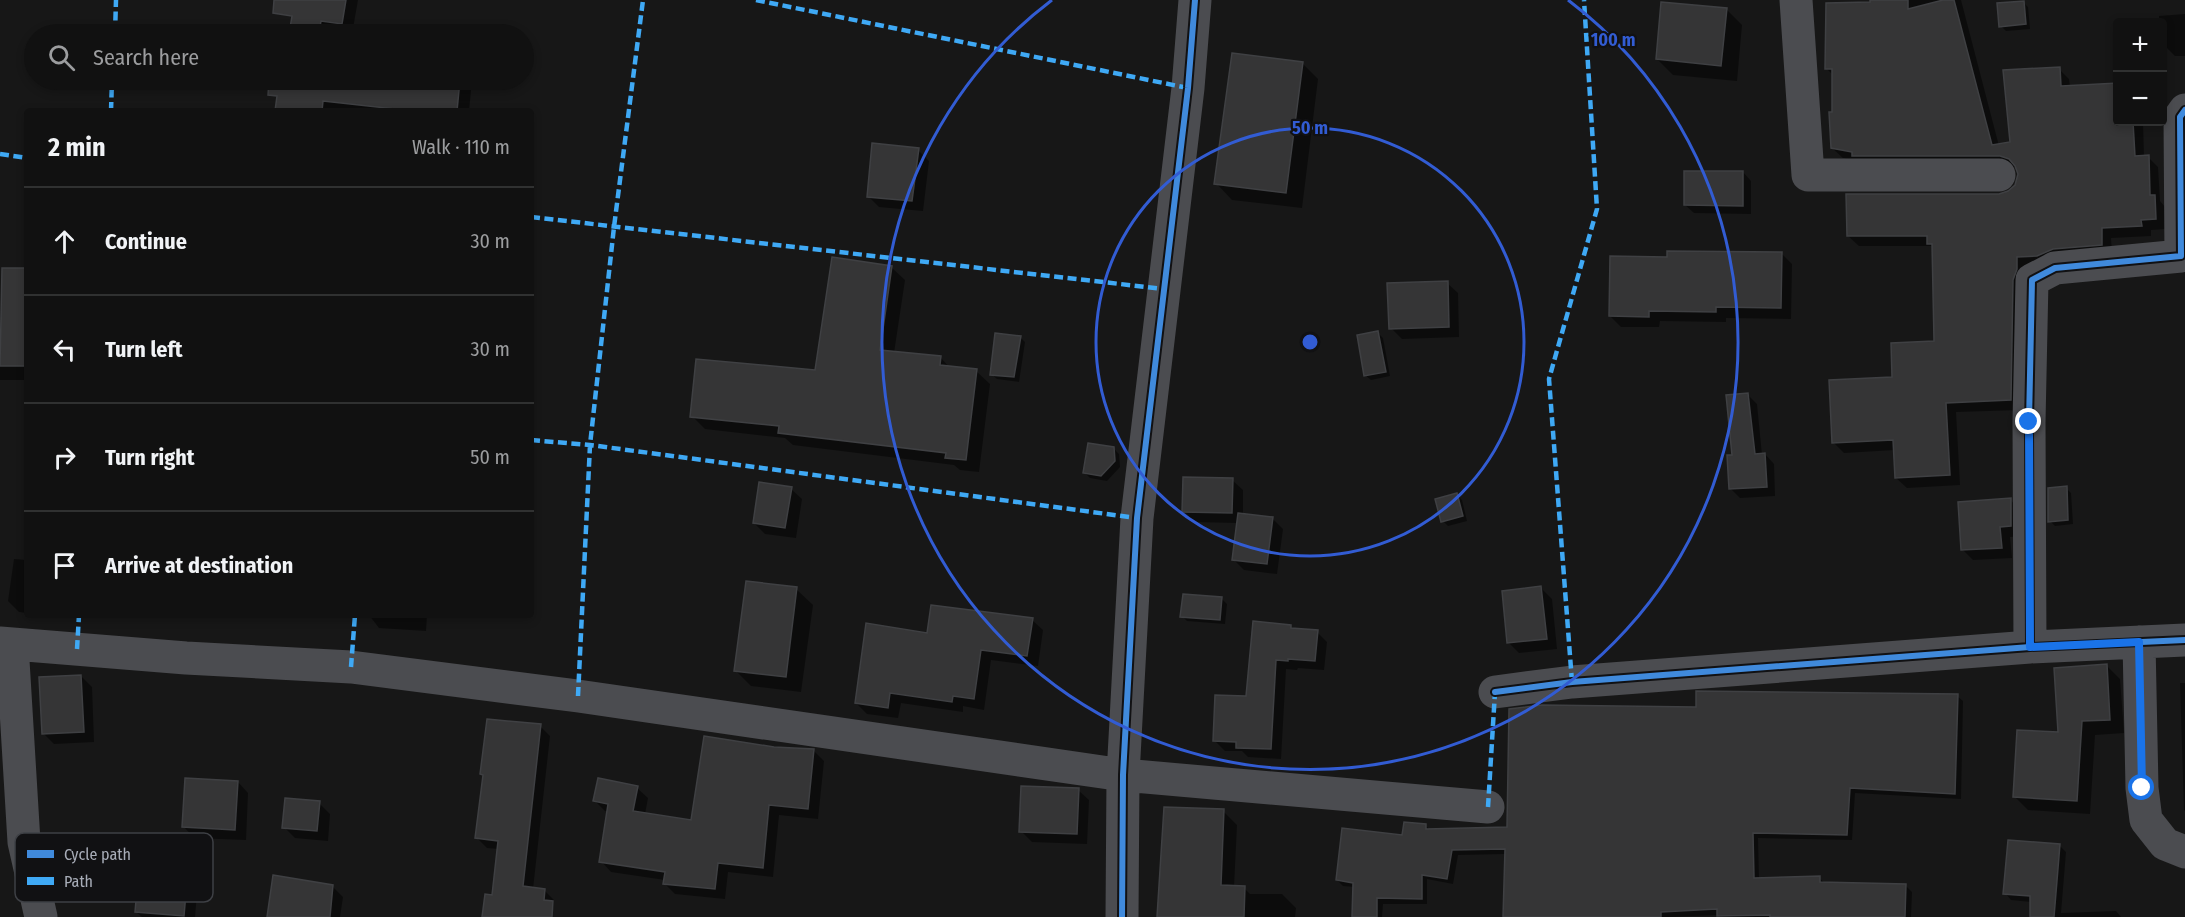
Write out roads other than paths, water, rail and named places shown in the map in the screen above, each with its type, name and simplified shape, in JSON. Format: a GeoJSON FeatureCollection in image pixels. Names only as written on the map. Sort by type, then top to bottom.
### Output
{"type":"FeatureCollection","features":[{"type":"Feature","properties":{"kind":"street"},"geometry":{"type":"LineString","coordinates":[[1122,917],[1123,775],[1137,518],[1188,88],[1195,0]]}},
{"type":"Feature","properties":{"kind":"street"},"geometry":{"type":"LineString","coordinates":[[1796,0],[1808,176],[1999,176]]}},
{"type":"Feature","properties":{"kind":"street"},"geometry":{"type":"LineString","coordinates":[[2030,647],[2029,422],[2032,280],[2055,268],[2181,256],[2180,117],[2185,110]]}},
{"type":"Feature","properties":{"kind":"street"},"geometry":{"type":"LineString","coordinates":[[1495,692],[1572,682],[2030,647],[2185,640]]}},
{"type":"Feature","properties":{"kind":"street"},"geometry":{"type":"LineString","coordinates":[[2139,642],[2142,788],[2146,820],[2165,843],[2185,852]]}},
{"type":"Feature","properties":{"kind":"street"},"geometry":{"type":"LineString","coordinates":[[12,841],[6,644],[186,658],[351,667],[590,698],[1123,775],[1488,807]]}},
{"type":"Feature","properties":{"kind":"street"},"geometry":{"type":"LineString","coordinates":[[35,902],[41,917]]}}]}
